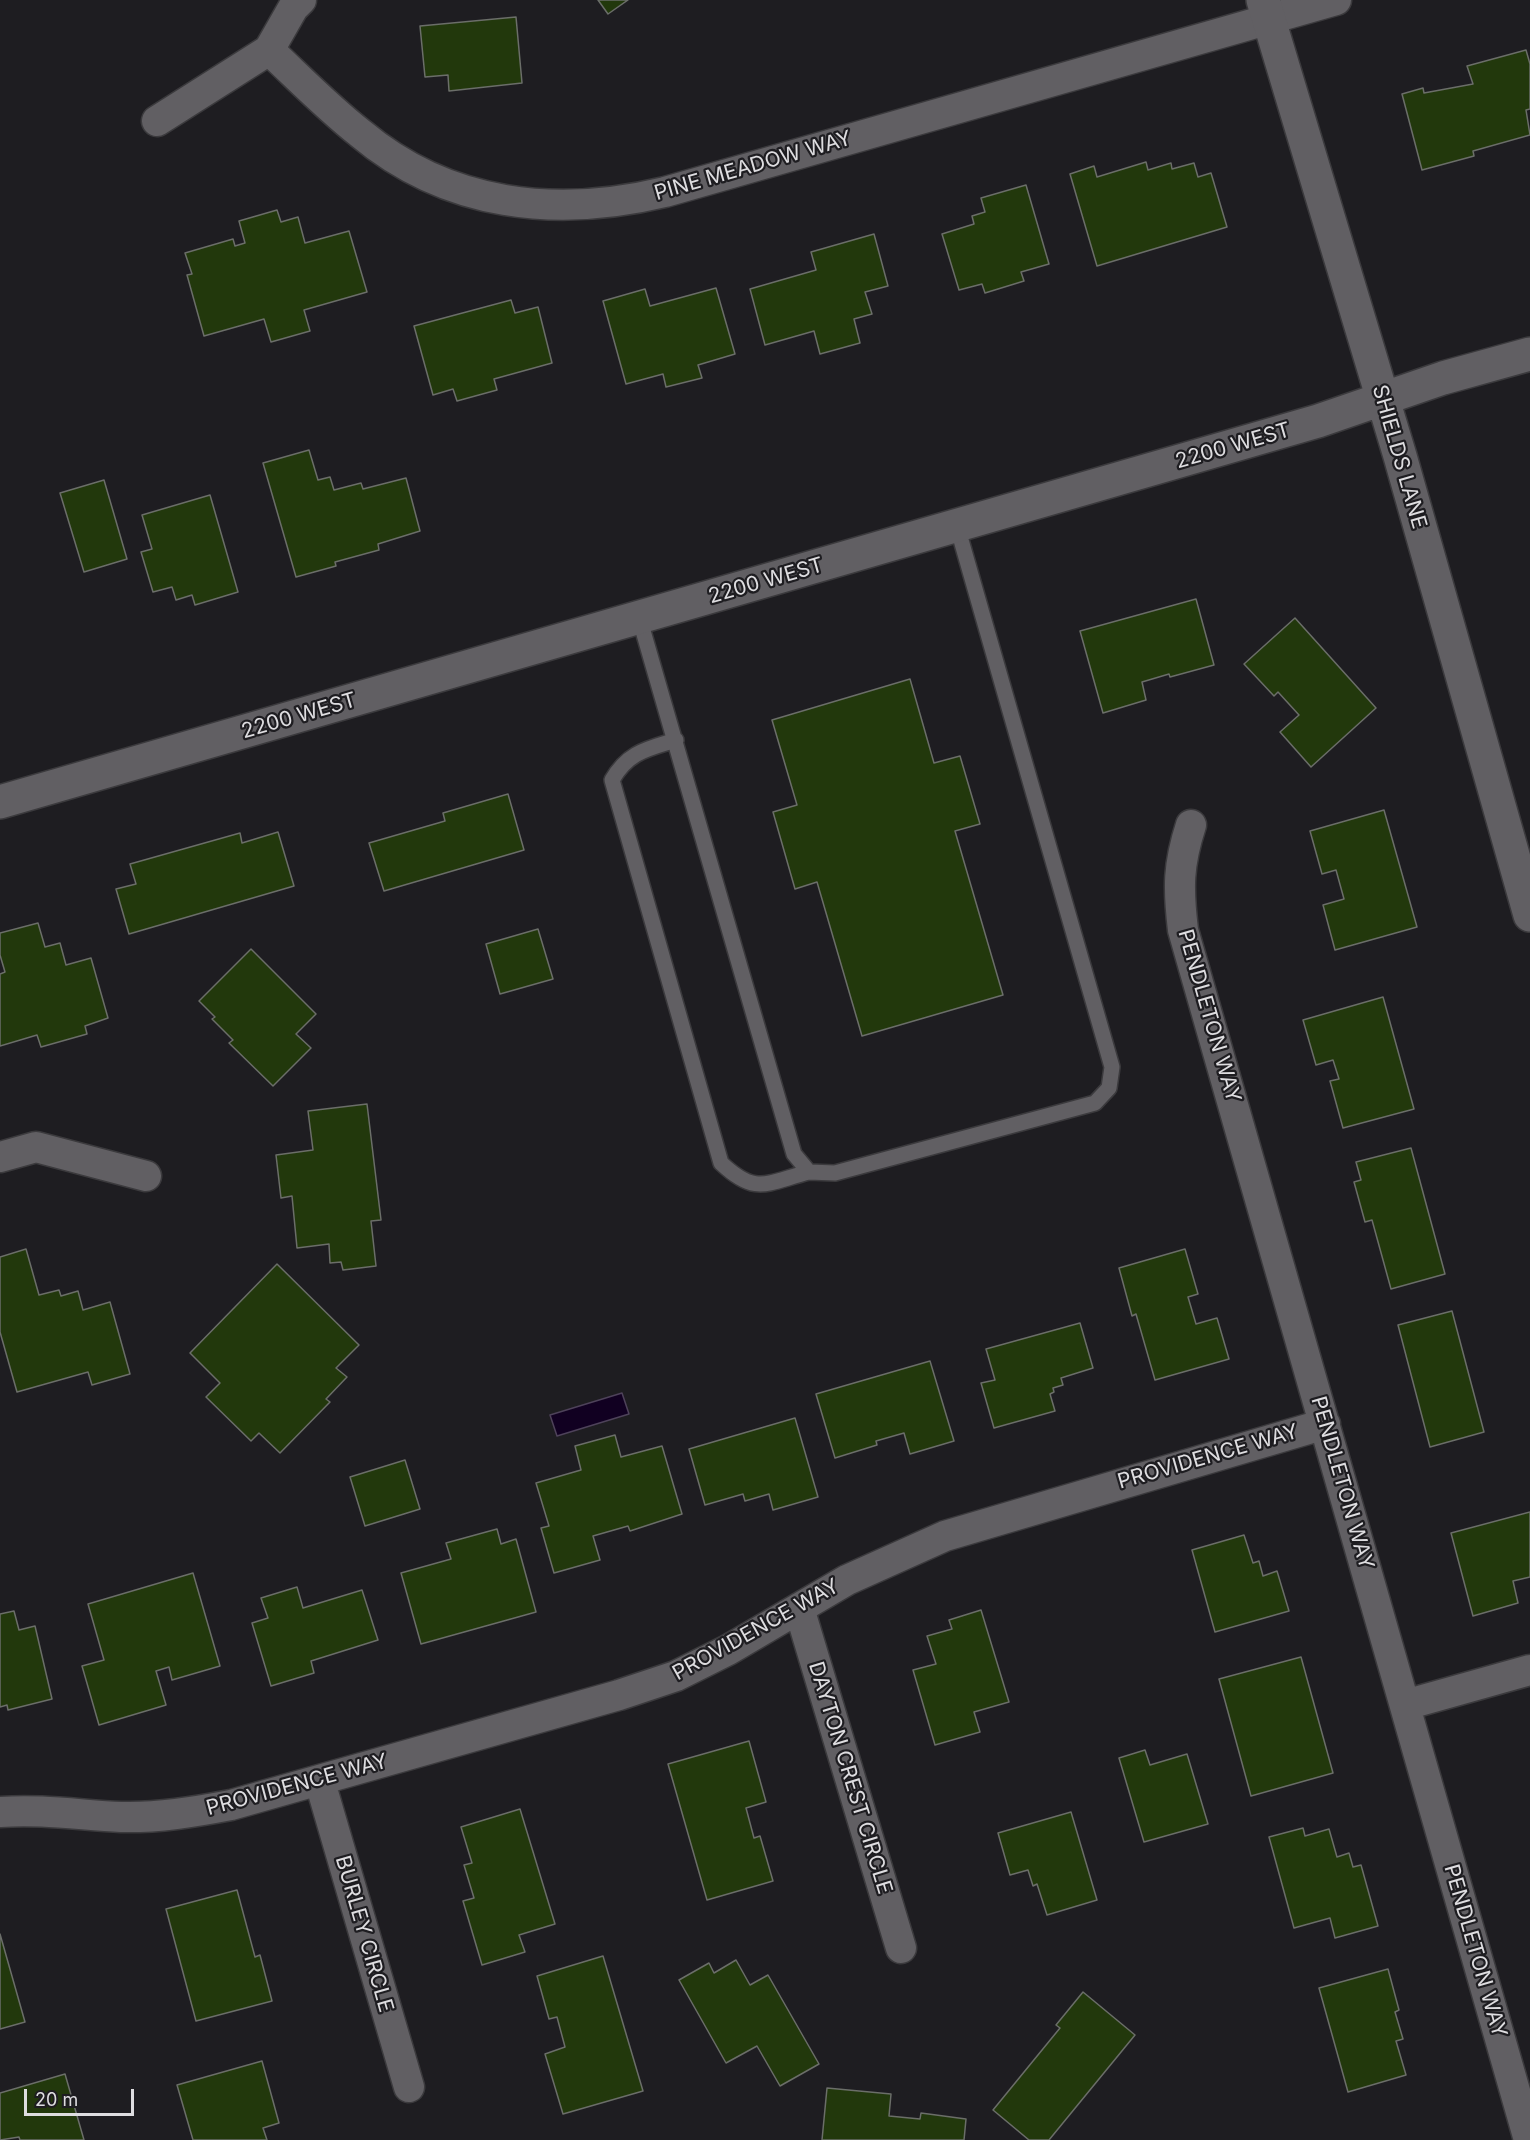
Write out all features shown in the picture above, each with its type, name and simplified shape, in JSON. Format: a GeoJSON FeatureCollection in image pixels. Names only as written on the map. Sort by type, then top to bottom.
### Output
{"type":"FeatureCollection","features":[{"type":"Feature","properties":{"kind":"street"},"geometry":{"type":"LineString","coordinates":[[157,121],[269,50],[293,8],[301,0]]}},
{"type":"Feature","properties":{"kind":"street","name":"PINE MEADOW WAY"},"geometry":{"type":"LineString","coordinates":[[269,50],[360,134],[394,157],[429,176],[505,201],[545,206],[585,206],[626,201],[665,192],[1266,10],[1336,0]]}},
{"type":"Feature","properties":{"kind":"street","name":"SHIELDS LANE"},"geometry":{"type":"LineString","coordinates":[[1266,10],[1383,399],[1530,915]]}},
{"type":"Feature","properties":{"kind":"street","name":"2200 WEST"},"geometry":{"type":"LineString","coordinates":[[0,802],[1318,421],[1443,378],[1530,354]]}},
{"type":"Feature","properties":{"kind":"street","name":"PENDLETON WAY"},"geometry":{"type":"LineString","coordinates":[[1191,825],[1180,859],[1179,894],[1183,930],[1530,2140]]}},
{"type":"Feature","properties":{"kind":"street"},"geometry":{"type":"LineString","coordinates":[[0,1157],[36,1147],[146,1176]]}},
{"type":"Feature","properties":{"kind":"street","name":"PROVIDENCE WAY"},"geometry":{"type":"LineString","coordinates":[[0,1812],[32,1810],[121,1817],[173,1816],[231,1805],[320,1782],[619,1695],[676,1676],[728,1650],[857,1575],[945,1536],[1324,1424]]}},
{"type":"Feature","properties":{"kind":"street","name":"DAYTON CREST CIRCLE"},"geometry":{"type":"LineString","coordinates":[[799,1608],[901,1948]]}},
{"type":"Feature","properties":{"kind":"street"},"geometry":{"type":"LineString","coordinates":[[1405,1705],[1530,1670]]}},
{"type":"Feature","properties":{"kind":"street","name":"BURLEY CIRCLE"},"geometry":{"type":"LineString","coordinates":[[320,1782],[409,2087]]}},
{"type":"Feature","properties":{"kind":"lane"},"geometry":{"type":"LineString","coordinates":[[676,740],[638,752],[621,764],[612,780],[721,1162],[735,1176],[757,1186],[808,1172],[835,1173],[1095,1103],[1109,1088],[1112,1067],[957,526]]}},
{"type":"Feature","properties":{"kind":"lane"},"geometry":{"type":"LineString","coordinates":[[639,617],[794,1154],[808,1172]]}},
{"type":"Feature","properties":{"kind":"shaded area"},"geometry":{"type":"Polygon","coordinates":[[[622,1393],[629,1414],[557,1436],[550,1415],[622,1393]]]}},
{"type":"Feature","properties":{"kind":"building"},"geometry":{"type":"Polygon","coordinates":[[[598,0],[628,0],[608,14],[598,0]]]}},
{"type":"Feature","properties":{"kind":"building"},"geometry":{"type":"Polygon","coordinates":[[[516,17],[522,83],[449,91],[448,75],[425,77],[420,26],[516,17]]]}},
{"type":"Feature","properties":{"kind":"building"},"geometry":{"type":"Polygon","coordinates":[[[1526,50],[1530,64],[1530,109],[1526,110],[1530,135],[1473,151],[1474,156],[1422,170],[1402,94],[1423,88],[1424,93],[1473,84],[1467,66],[1526,50]]]}},
{"type":"Feature","properties":{"kind":"building"},"geometry":{"type":"Polygon","coordinates":[[[1146,162],[1148,170],[1171,163],[1172,169],[1194,163],[1198,177],[1211,173],[1227,227],[1097,266],[1070,174],[1094,166],[1097,177],[1146,162]]]}},
{"type":"Feature","properties":{"kind":"building"},"geometry":{"type":"Polygon","coordinates":[[[1026,185],[1049,264],[1021,272],[1024,281],[985,293],[982,284],[959,290],[942,234],[974,224],[972,216],[985,212],[981,198],[1026,185]]]}},
{"type":"Feature","properties":{"kind":"building"},"geometry":{"type":"Polygon","coordinates":[[[277,210],[281,222],[298,217],[305,243],[349,231],[367,292],[304,310],[310,331],[271,342],[264,319],[204,336],[187,275],[192,274],[185,253],[233,239],[235,246],[245,243],[239,221],[277,210]]]}},
{"type":"Feature","properties":{"kind":"building"},"geometry":{"type":"Polygon","coordinates":[[[874,234],[888,286],[865,292],[872,314],[854,319],[860,343],[820,354],[814,331],[765,345],[750,289],[816,270],[811,252],[874,234]]]}},
{"type":"Feature","properties":{"kind":"building"},"geometry":{"type":"Polygon","coordinates":[[[716,288],[735,354],[698,365],[702,378],[666,387],[663,374],[626,384],[603,301],[645,289],[650,306],[716,288]]]}},
{"type":"Feature","properties":{"kind":"building"},"geometry":{"type":"Polygon","coordinates":[[[511,300],[515,313],[538,307],[552,363],[494,379],[497,390],[457,401],[453,389],[433,395],[414,326],[511,300]]]}},
{"type":"Feature","properties":{"kind":"building"},"geometry":{"type":"Polygon","coordinates":[[[309,450],[318,480],[330,477],[334,490],[361,483],[363,489],[406,478],[420,531],[378,544],[379,550],[335,562],[336,566],[296,577],[263,463],[309,450]]]}},
{"type":"Feature","properties":{"kind":"building"},"geometry":{"type":"Polygon","coordinates":[[[104,480],[127,559],[84,572],[60,493],[104,480]]]}},
{"type":"Feature","properties":{"kind":"building"},"geometry":{"type":"Polygon","coordinates":[[[210,495],[238,592],[195,605],[192,595],[176,600],[172,587],[153,592],[141,552],[152,549],[142,515],[210,495]]]}},
{"type":"Feature","properties":{"kind":"building"},"geometry":{"type":"Polygon","coordinates":[[[1196,599],[1214,665],[1142,682],[1146,700],[1103,713],[1080,631],[1196,599]]]}},
{"type":"Feature","properties":{"kind":"building"},"geometry":{"type":"Polygon","coordinates":[[[1295,618],[1376,708],[1311,767],[1280,732],[1299,715],[1278,692],[1274,696],[1244,664],[1295,618]]]}},
{"type":"Feature","properties":{"kind":"building"},"geometry":{"type":"Polygon","coordinates":[[[910,679],[934,763],[960,756],[980,824],[955,831],[1003,995],[862,1036],[817,882],[795,889],[773,812],[797,805],[772,720],[910,679]]]}},
{"type":"Feature","properties":{"kind":"building"},"geometry":{"type":"Polygon","coordinates":[[[508,794],[524,850],[384,891],[369,843],[445,821],[443,813],[508,794]]]}},
{"type":"Feature","properties":{"kind":"building"},"geometry":{"type":"Polygon","coordinates":[[[1384,810],[1417,927],[1335,950],[1323,905],[1344,899],[1336,870],[1322,874],[1310,831],[1384,810]]]}},
{"type":"Feature","properties":{"kind":"building"},"geometry":{"type":"Polygon","coordinates":[[[278,832],[294,886],[129,934],[116,889],[136,884],[130,864],[240,833],[242,843],[278,832]]]}},
{"type":"Feature","properties":{"kind":"building"},"geometry":{"type":"Polygon","coordinates":[[[38,923],[45,947],[60,943],[66,965],[91,958],[108,1018],[85,1026],[87,1034],[41,1047],[37,1035],[0,1046],[0,974],[5,972],[0,955],[0,933],[38,923]]]}},
{"type":"Feature","properties":{"kind":"building"},"geometry":{"type":"Polygon","coordinates":[[[538,929],[553,979],[500,994],[486,944],[538,929]]]}},
{"type":"Feature","properties":{"kind":"building"},"geometry":{"type":"Polygon","coordinates":[[[251,949],[316,1014],[296,1034],[311,1048],[273,1086],[229,1043],[233,1040],[212,1019],[215,1017],[199,1001],[251,949]]]}},
{"type":"Feature","properties":{"kind":"building"},"geometry":{"type":"Polygon","coordinates":[[[1383,997],[1414,1109],[1343,1128],[1330,1081],[1339,1079],[1333,1060],[1316,1065],[1303,1020],[1383,997]]]}},
{"type":"Feature","properties":{"kind":"building"},"geometry":{"type":"Polygon","coordinates":[[[367,1104],[381,1220],[371,1221],[376,1266],[343,1270],[341,1262],[330,1263],[329,1244],[297,1248],[292,1196],[281,1198],[276,1155],[313,1150],[308,1111],[367,1104]]]}},
{"type":"Feature","properties":{"kind":"building"},"geometry":{"type":"Polygon","coordinates":[[[1411,1148],[1445,1274],[1391,1289],[1372,1220],[1365,1222],[1354,1182],[1361,1180],[1356,1162],[1411,1148]]]}},
{"type":"Feature","properties":{"kind":"building"},"geometry":{"type":"Polygon","coordinates":[[[26,1249],[39,1295],[59,1290],[61,1296],[78,1291],[83,1310],[110,1302],[130,1374],[92,1385],[88,1372],[17,1392],[0,1332],[0,1257],[26,1249]]]}},
{"type":"Feature","properties":{"kind":"building"},"geometry":{"type":"Polygon","coordinates":[[[1185,1249],[1198,1294],[1188,1297],[1196,1324],[1217,1318],[1229,1359],[1155,1380],[1136,1314],[1132,1316],[1119,1268],[1185,1249]]]}},
{"type":"Feature","properties":{"kind":"building"},"geometry":{"type":"Polygon","coordinates":[[[277,1264],[359,1345],[336,1368],[347,1377],[326,1399],[330,1402],[280,1453],[259,1433],[251,1441],[206,1397],[220,1383],[190,1353],[277,1264]]]}},
{"type":"Feature","properties":{"kind":"building"},"geometry":{"type":"Polygon","coordinates":[[[1452,1311],[1484,1432],[1430,1447],[1398,1325],[1452,1311]]]}},
{"type":"Feature","properties":{"kind":"building"},"geometry":{"type":"Polygon","coordinates":[[[1080,1323],[1093,1368],[1061,1378],[1063,1385],[1053,1388],[1054,1392],[1050,1394],[1055,1411],[994,1428],[981,1383],[995,1380],[986,1349],[1080,1323]]]}},
{"type":"Feature","properties":{"kind":"building"},"geometry":{"type":"Polygon","coordinates":[[[930,1361],[954,1441],[910,1454],[904,1433],[876,1441],[877,1445],[835,1458],[816,1394],[930,1361]]]}},
{"type":"Feature","properties":{"kind":"building"},"geometry":{"type":"Polygon","coordinates":[[[795,1418],[818,1497],[773,1510],[769,1494],[745,1501],[743,1494],[705,1505],[689,1449],[795,1418]]]}},
{"type":"Feature","properties":{"kind":"building"},"geometry":{"type":"Polygon","coordinates":[[[615,1435],[621,1457],[662,1446],[682,1514],[630,1531],[628,1526],[593,1536],[600,1560],[554,1573],[541,1528],[549,1526],[536,1483],[581,1470],[575,1446],[615,1435]]]}},
{"type":"Feature","properties":{"kind":"building"},"geometry":{"type":"Polygon","coordinates":[[[405,1460],[420,1509],[365,1526],[350,1477],[405,1460]]]}},
{"type":"Feature","properties":{"kind":"building"},"geometry":{"type":"Polygon","coordinates":[[[1530,1512],[1530,1577],[1513,1581],[1518,1603],[1473,1616],[1451,1533],[1530,1512]]]}},
{"type":"Feature","properties":{"kind":"building"},"geometry":{"type":"Polygon","coordinates":[[[497,1529],[501,1544],[516,1539],[536,1612],[421,1644],[401,1573],[451,1559],[446,1543],[497,1529]]]}},
{"type":"Feature","properties":{"kind":"building"},"geometry":{"type":"Polygon","coordinates":[[[1244,1535],[1253,1563],[1259,1561],[1263,1576],[1277,1571],[1289,1611],[1215,1632],[1192,1550],[1244,1535]]]}},
{"type":"Feature","properties":{"kind":"building"},"geometry":{"type":"Polygon","coordinates":[[[193,1573],[220,1666],[172,1680],[169,1667],[156,1671],[166,1705],[99,1725],[82,1666],[104,1660],[88,1604],[193,1573]]]}},
{"type":"Feature","properties":{"kind":"building"},"geometry":{"type":"Polygon","coordinates":[[[297,1587],[303,1608],[362,1590],[378,1640],[311,1661],[314,1673],[271,1686],[252,1623],[268,1618],[261,1598],[297,1587]]]}},
{"type":"Feature","properties":{"kind":"building"},"geometry":{"type":"Polygon","coordinates":[[[981,1610],[1009,1702],[974,1712],[980,1732],[935,1745],[913,1670],[936,1664],[927,1636],[952,1629],[949,1620],[981,1610]]]}},
{"type":"Feature","properties":{"kind":"building"},"geometry":{"type":"Polygon","coordinates":[[[14,1611],[19,1630],[35,1626],[52,1699],[8,1710],[7,1705],[0,1707],[0,1614],[14,1611]]]}},
{"type":"Feature","properties":{"kind":"building"},"geometry":{"type":"Polygon","coordinates":[[[1301,1657],[1333,1773],[1251,1796],[1219,1679],[1301,1657]]]}},
{"type":"Feature","properties":{"kind":"building"},"geometry":{"type":"Polygon","coordinates":[[[749,1741],[766,1802],[746,1808],[754,1838],[760,1836],[773,1881],[707,1900],[668,1764],[749,1741]]]}},
{"type":"Feature","properties":{"kind":"building"},"geometry":{"type":"Polygon","coordinates":[[[1145,1750],[1150,1765],[1187,1754],[1208,1824],[1144,1842],[1119,1758],[1145,1750]]]}},
{"type":"Feature","properties":{"kind":"building"},"geometry":{"type":"Polygon","coordinates":[[[520,1809],[555,1924],[519,1935],[525,1952],[482,1965],[463,1901],[474,1898],[464,1865],[472,1863],[461,1827],[520,1809]]]}},
{"type":"Feature","properties":{"kind":"building"},"geometry":{"type":"Polygon","coordinates":[[[1071,1812],[1097,1900],[1047,1915],[1037,1884],[1033,1886],[1028,1870],[1010,1875],[998,1833],[1071,1812]]]}},
{"type":"Feature","properties":{"kind":"building"},"geometry":{"type":"Polygon","coordinates":[[[1303,1828],[1305,1836],[1329,1829],[1337,1857],[1349,1853],[1353,1867],[1361,1865],[1378,1926],[1335,1938],[1330,1918],[1294,1928],[1269,1837],[1303,1828]]]}},
{"type":"Feature","properties":{"kind":"building"},"geometry":{"type":"Polygon","coordinates":[[[237,1890],[255,1957],[260,1955],[272,2001],[196,2021],[166,1909],[237,1890]]]}},
{"type":"Feature","properties":{"kind":"building"},"geometry":{"type":"Polygon","coordinates":[[[0,1934],[25,2022],[0,2029],[0,1934]]]}},
{"type":"Feature","properties":{"kind":"building"},"geometry":{"type":"Polygon","coordinates":[[[603,1956],[643,2091],[563,2114],[545,2054],[565,2047],[557,2017],[549,2019],[537,1976],[603,1956]]]}},
{"type":"Feature","properties":{"kind":"building"},"geometry":{"type":"Polygon","coordinates":[[[736,1960],[750,1985],[768,1975],[819,2064],[780,2086],[757,2046],[726,2063],[679,1980],[709,1963],[714,1973],[736,1960]]]}},
{"type":"Feature","properties":{"kind":"building"},"geometry":{"type":"Polygon","coordinates":[[[1388,1969],[1399,2010],[1395,2012],[1403,2039],[1396,2041],[1406,2075],[1348,2092],[1319,1988],[1388,1969]]]}},
{"type":"Feature","properties":{"kind":"building"},"geometry":{"type":"Polygon","coordinates":[[[1083,1992],[1135,2035],[1049,2140],[1029,2140],[993,2110],[1060,2028],[1056,2025],[1083,1992]]]}},
{"type":"Feature","properties":{"kind":"building"},"geometry":{"type":"Polygon","coordinates":[[[262,2061],[279,2123],[263,2128],[267,2140],[193,2140],[177,2085],[262,2061]]]}},
{"type":"Feature","properties":{"kind":"building"},"geometry":{"type":"Polygon","coordinates":[[[65,2074],[84,2140],[20,2140],[19,2137],[0,2140],[0,2093],[65,2074]]]}},
{"type":"Feature","properties":{"kind":"building"},"geometry":{"type":"Polygon","coordinates":[[[827,2088],[891,2094],[889,2116],[920,2119],[921,2113],[966,2119],[964,2140],[822,2140],[827,2088]]]}}]}
